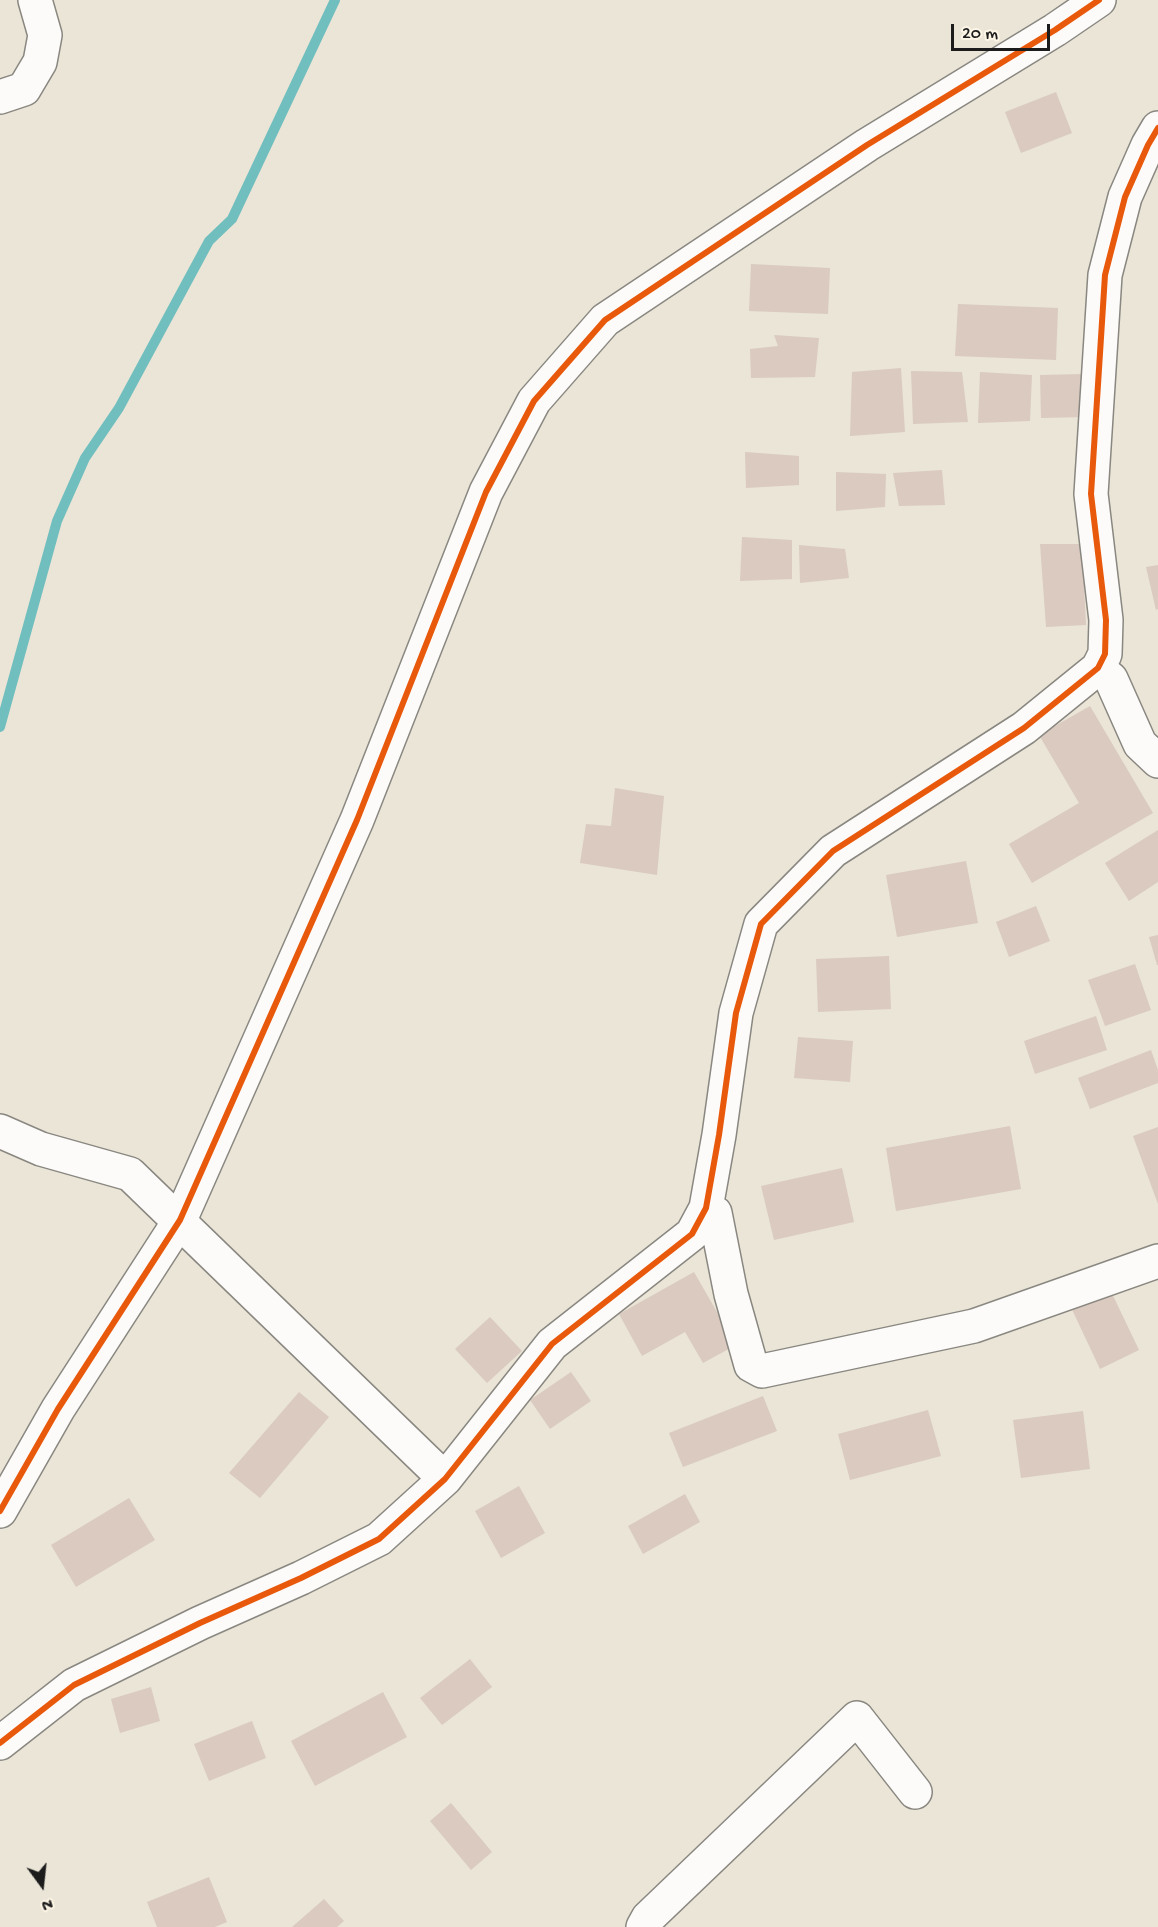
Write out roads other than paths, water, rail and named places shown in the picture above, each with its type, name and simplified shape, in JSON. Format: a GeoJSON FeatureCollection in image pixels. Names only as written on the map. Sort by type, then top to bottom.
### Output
{"type":"FeatureCollection","features":[{"type":"Feature","properties":{"kind":"street"},"geometry":{"type":"LineString","coordinates":[[0,97],[24,89],[40,62],[45,36],[34,0]]}},
{"type":"Feature","properties":{"kind":"street"},"geometry":{"type":"LineString","coordinates":[[0,1511],[58,1408],[180,1220],[357,820],[486,492],[534,401],[604,320],[867,145],[1055,30],[1099,0]]}},
{"type":"Feature","properties":{"kind":"street"},"geometry":{"type":"LineString","coordinates":[[0,1743],[75,1685],[379,1539],[445,1479],[552,1344],[692,1234],[706,1208],[736,1013],[761,924],[833,851],[1024,728],[1098,669],[1105,654],[1106,620],[1091,494],[1105,275],[1125,197],[1158,128]]}},
{"type":"Feature","properties":{"kind":"street"},"geometry":{"type":"LineString","coordinates":[[1098,669],[1111,679],[1140,744],[1158,760]]}},
{"type":"Feature","properties":{"kind":"street"},"geometry":{"type":"LineString","coordinates":[[0,1131],[41,1149],[130,1174],[445,1479]]}},
{"type":"Feature","properties":{"kind":"street"},"geometry":{"type":"LineString","coordinates":[[706,1208],[714,1213],[730,1294],[751,1365],[762,1371],[974,1326],[1158,1261]]}},
{"type":"Feature","properties":{"kind":"street"},"geometry":{"type":"LineString","coordinates":[[643,1927],[648,1918],[856,1718],[915,1792]]}},
{"type":"Feature","properties":{"kind":"waterway"},"geometry":{"type":"LineString","coordinates":[[0,727],[57,521],[85,458],[119,408],[209,241],[232,219],[335,0]]}}]}
